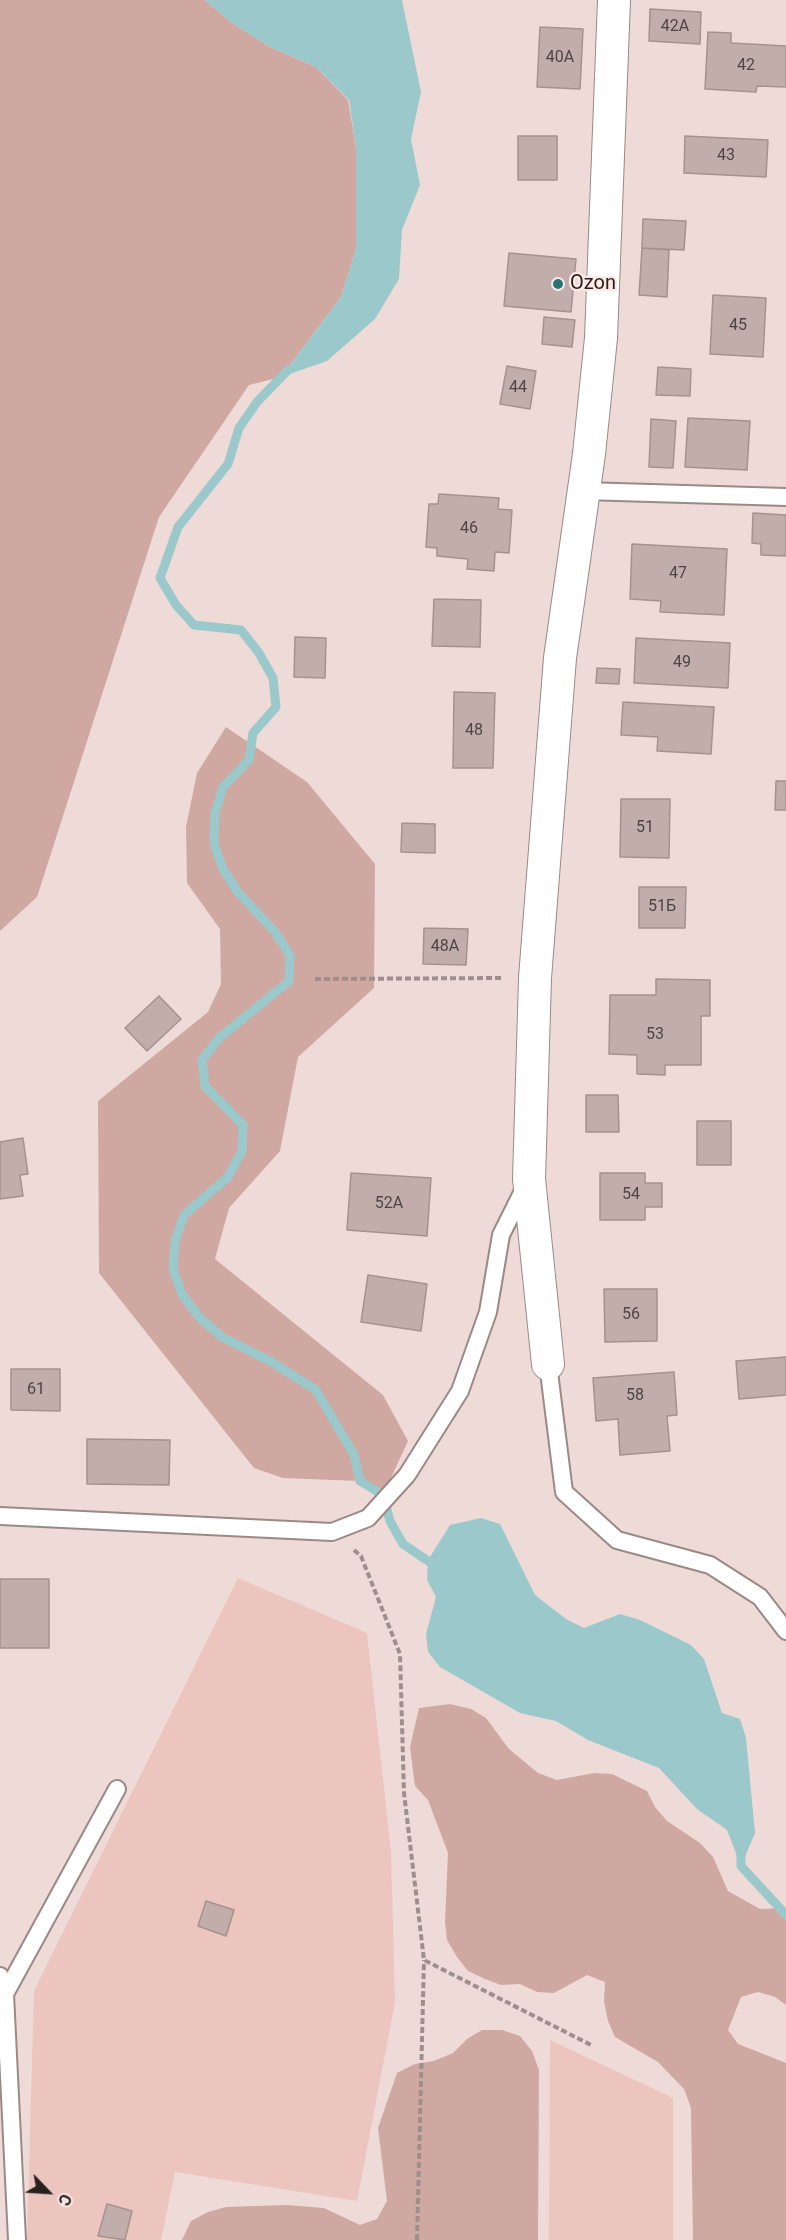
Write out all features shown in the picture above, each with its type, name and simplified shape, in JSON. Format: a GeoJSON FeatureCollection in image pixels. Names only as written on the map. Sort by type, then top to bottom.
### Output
{"type":"FeatureCollection","features":[{"type":"Feature","properties":{"kind":"street"},"geometry":{"type":"LineString","coordinates":[[548,1364],[529,1179],[535,978],[560,658],[584,491],[601,338],[614,0]]}},
{"type":"Feature","properties":{"kind":"lane"},"geometry":{"type":"LineString","coordinates":[[584,491],[786,497]]}},
{"type":"Feature","properties":{"kind":"lane"},"geometry":{"type":"LineString","coordinates":[[0,1516],[332,1532],[368,1518],[407,1475],[460,1391],[488,1312],[501,1235],[529,1179]]}},
{"type":"Feature","properties":{"kind":"lane"},"geometry":{"type":"LineString","coordinates":[[548,1364],[564,1492],[617,1540],[710,1565],[760,1597],[786,1631]]}},
{"type":"Feature","properties":{"kind":"lane"},"geometry":{"type":"LineString","coordinates":[[5,1994],[117,1789]]}},
{"type":"Feature","properties":{"kind":"lane"},"geometry":{"type":"LineString","coordinates":[[0,1976],[5,1994],[4,2057],[17,2240]]}},
{"type":"Feature","properties":{"kind":"path"},"geometry":{"type":"LineString","coordinates":[[315,980],[535,978]]}},
{"type":"Feature","properties":{"kind":"path"},"geometry":{"type":"LineString","coordinates":[[332,1532],[361,1556],[400,1654],[404,1793],[424,1960],[417,2240]]}},
{"type":"Feature","properties":{"kind":"path"},"geometry":{"type":"LineString","coordinates":[[424,1960],[593,2046]]}},
{"type":"Feature","properties":{"kind":"shaded area"},"geometry":{"type":"Polygon","coordinates":[[[0,0],[205,0],[232,23],[270,47],[316,67],[348,100],[356,147],[356,249],[341,297],[281,377],[249,385],[159,517],[37,897],[0,931],[0,0]]]}},
{"type":"Feature","properties":{"kind":"shaded area"},"geometry":{"type":"Polygon","coordinates":[[[226,727],[307,782],[375,864],[374,988],[298,1057],[280,1151],[229,1208],[215,1259],[383,1395],[408,1441],[383,1495],[360,1481],[283,1478],[254,1468],[99,1273],[98,1101],[208,1012],[221,984],[220,929],[187,883],[186,827],[197,773],[226,727]]]}},
{"type":"Feature","properties":{"kind":"shaded area"},"geometry":{"type":"Polygon","coordinates":[[[238,1578],[367,1633],[391,1852],[395,2002],[357,2201],[175,2172],[161,2240],[27,2240],[34,1991],[238,1578]]]}},
{"type":"Feature","properties":{"kind":"shaded area"},"geometry":{"type":"Polygon","coordinates":[[[450,1704],[471,1709],[486,1718],[509,1749],[538,1773],[557,1780],[594,1773],[612,1774],[647,1791],[655,1807],[667,1821],[700,1843],[713,1857],[728,1891],[760,1909],[786,1908],[786,2005],[775,1997],[758,1992],[741,1997],[728,2030],[738,2044],[786,2063],[786,2240],[693,2240],[691,2108],[684,2089],[658,2062],[615,2037],[608,2021],[604,2001],[605,1982],[587,1975],[554,1993],[537,1992],[520,1984],[501,1985],[485,1979],[468,1971],[457,1957],[447,1940],[445,1922],[448,1853],[428,1800],[415,1786],[410,1747],[419,1708],[450,1704]]]}},
{"type":"Feature","properties":{"kind":"shaded area"},"geometry":{"type":"Polygon","coordinates":[[[482,2030],[502,2030],[520,2036],[532,2051],[539,2070],[538,2240],[182,2240],[191,2221],[208,2212],[226,2207],[286,2205],[324,2208],[360,2225],[377,2219],[387,2201],[378,2128],[397,2073],[415,2064],[434,2061],[453,2053],[467,2039],[482,2030]]]}},
{"type":"Feature","properties":{"kind":"shaded area"},"geometry":{"type":"Polygon","coordinates":[[[550,2040],[673,2098],[673,2240],[549,2240],[550,2040]]]}},
{"type":"Feature","properties":{"kind":"water"},"geometry":{"type":"Polygon","coordinates":[[[205,0],[402,0],[421,92],[411,139],[420,185],[402,230],[399,279],[375,319],[327,361],[281,377],[341,297],[356,249],[356,147],[349,100],[316,67],[270,47],[232,23],[205,0]]]}},
{"type":"Feature","properties":{"kind":"water"},"geometry":{"type":"Polygon","coordinates":[[[481,1518],[500,1524],[535,1595],[566,1619],[584,1628],[620,1614],[640,1620],[691,1645],[704,1659],[722,1713],[740,1719],[746,1738],[755,1833],[741,1866],[727,1830],[697,1809],[659,1768],[588,1740],[556,1721],[520,1713],[440,1667],[428,1652],[426,1634],[436,1597],[427,1580],[428,1560],[450,1525],[481,1518]]]}},
{"type":"Feature","properties":{"kind":"building"},"geometry":{"type":"Polygon","coordinates":[[[650,9],[701,12],[700,44],[649,41],[650,9]]]}},
{"type":"Feature","properties":{"kind":"building"},"geometry":{"type":"Polygon","coordinates":[[[540,27],[583,29],[580,89],[537,87],[540,27]]]}},
{"type":"Feature","properties":{"kind":"building"},"geometry":{"type":"Polygon","coordinates":[[[708,32],[731,33],[731,43],[786,46],[786,87],[757,86],[756,92],[705,89],[708,32]]]}},
{"type":"Feature","properties":{"kind":"building"},"geometry":{"type":"Polygon","coordinates":[[[518,136],[557,136],[557,180],[518,180],[518,136]]]}},
{"type":"Feature","properties":{"kind":"building"},"geometry":{"type":"Polygon","coordinates":[[[685,136],[768,140],[766,177],[684,173],[685,136]]]}},
{"type":"Feature","properties":{"kind":"building"},"geometry":{"type":"Polygon","coordinates":[[[643,219],[686,221],[684,250],[642,248],[643,219]]]}},
{"type":"Feature","properties":{"kind":"building"},"geometry":{"type":"Polygon","coordinates":[[[642,248],[669,250],[667,297],[639,295],[642,248]]]}},
{"type":"Feature","properties":{"kind":"building"},"geometry":{"type":"Polygon","coordinates":[[[509,253],[576,259],[571,312],[504,306],[509,253]]]}},
{"type":"Feature","properties":{"kind":"building"},"geometry":{"type":"Polygon","coordinates":[[[713,295],[766,298],[763,357],[710,354],[713,295]]]}},
{"type":"Feature","properties":{"kind":"building"},"geometry":{"type":"Polygon","coordinates":[[[544,317],[575,320],[572,347],[542,344],[544,317]]]}},
{"type":"Feature","properties":{"kind":"building"},"geometry":{"type":"Polygon","coordinates":[[[507,366],[536,371],[530,409],[500,404],[507,366]]]}},
{"type":"Feature","properties":{"kind":"building"},"geometry":{"type":"Polygon","coordinates":[[[658,367],[691,369],[690,396],[656,395],[658,367]]]}},
{"type":"Feature","properties":{"kind":"building"},"geometry":{"type":"Polygon","coordinates":[[[688,418],[750,421],[747,470],[685,467],[688,418]]]}},
{"type":"Feature","properties":{"kind":"building"},"geometry":{"type":"Polygon","coordinates":[[[651,419],[676,421],[673,468],[649,467],[651,419]]]}},
{"type":"Feature","properties":{"kind":"building"},"geometry":{"type":"Polygon","coordinates":[[[439,494],[499,498],[498,509],[512,510],[509,553],[495,552],[494,571],[467,569],[468,559],[437,556],[437,548],[426,547],[429,504],[438,504],[439,494]]]}},
{"type":"Feature","properties":{"kind":"building"},"geometry":{"type":"Polygon","coordinates":[[[753,513],[786,515],[786,556],[761,555],[761,544],[752,543],[753,513]]]}},
{"type":"Feature","properties":{"kind":"building"},"geometry":{"type":"Polygon","coordinates":[[[632,544],[727,549],[724,615],[660,612],[661,601],[630,599],[632,544]]]}},
{"type":"Feature","properties":{"kind":"building"},"geometry":{"type":"Polygon","coordinates":[[[434,599],[481,600],[480,647],[432,646],[434,599]]]}},
{"type":"Feature","properties":{"kind":"building"},"geometry":{"type":"Polygon","coordinates":[[[295,637],[326,638],[325,678],[294,677],[295,637]]]}},
{"type":"Feature","properties":{"kind":"building"},"geometry":{"type":"Polygon","coordinates":[[[636,638],[730,643],[728,688],[634,683],[636,638]]]}},
{"type":"Feature","properties":{"kind":"building"},"geometry":{"type":"Polygon","coordinates":[[[597,668],[620,669],[619,684],[596,683],[597,668]]]}},
{"type":"Feature","properties":{"kind":"building"},"geometry":{"type":"Polygon","coordinates":[[[454,692],[495,693],[493,768],[453,768],[454,692]]]}},
{"type":"Feature","properties":{"kind":"building"},"geometry":{"type":"Polygon","coordinates":[[[623,702],[714,707],[711,754],[657,751],[658,737],[621,735],[623,702]]]}},
{"type":"Feature","properties":{"kind":"building"},"geometry":{"type":"Polygon","coordinates":[[[776,781],[786,781],[786,810],[775,810],[776,781]]]}},
{"type":"Feature","properties":{"kind":"building"},"geometry":{"type":"Polygon","coordinates":[[[621,799],[670,799],[669,858],[620,857],[621,799]]]}},
{"type":"Feature","properties":{"kind":"building"},"geometry":{"type":"Polygon","coordinates":[[[402,823],[435,824],[435,853],[401,852],[402,823]]]}},
{"type":"Feature","properties":{"kind":"building"},"geometry":{"type":"Polygon","coordinates":[[[639,887],[686,887],[685,928],[639,928],[639,887]]]}},
{"type":"Feature","properties":{"kind":"building"},"geometry":{"type":"Polygon","coordinates":[[[424,928],[468,929],[466,965],[423,964],[424,928]]]}},
{"type":"Feature","properties":{"kind":"building"},"geometry":{"type":"Polygon","coordinates":[[[656,979],[710,980],[710,1016],[701,1016],[701,1065],[665,1065],[665,1075],[637,1074],[637,1055],[609,1054],[610,995],[656,995],[656,979]]]}},
{"type":"Feature","properties":{"kind":"building"},"geometry":{"type":"Polygon","coordinates":[[[159,996],[181,1019],[147,1051],[125,1028],[159,996]]]}},
{"type":"Feature","properties":{"kind":"building"},"geometry":{"type":"Polygon","coordinates":[[[586,1095],[618,1095],[619,1132],[586,1132],[586,1095]]]}},
{"type":"Feature","properties":{"kind":"building"},"geometry":{"type":"Polygon","coordinates":[[[697,1121],[731,1121],[731,1165],[697,1165],[697,1121]]]}},
{"type":"Feature","properties":{"kind":"building"},"geometry":{"type":"Polygon","coordinates":[[[23,1138],[28,1174],[20,1175],[23,1196],[0,1199],[0,1142],[23,1138]]]}},
{"type":"Feature","properties":{"kind":"building"},"geometry":{"type":"Polygon","coordinates":[[[351,1173],[431,1178],[427,1236],[347,1230],[351,1173]]]}},
{"type":"Feature","properties":{"kind":"building"},"geometry":{"type":"Polygon","coordinates":[[[600,1173],[645,1173],[645,1183],[662,1183],[662,1207],[645,1207],[645,1220],[600,1220],[600,1173]]]}},
{"type":"Feature","properties":{"kind":"building"},"geometry":{"type":"Polygon","coordinates":[[[368,1275],[427,1284],[421,1331],[361,1322],[368,1275]]]}},
{"type":"Feature","properties":{"kind":"building"},"geometry":{"type":"Polygon","coordinates":[[[604,1289],[657,1289],[657,1341],[605,1342],[604,1289]]]}},
{"type":"Feature","properties":{"kind":"building"},"geometry":{"type":"Polygon","coordinates":[[[786,1357],[786,1395],[739,1399],[736,1361],[786,1357]]]}},
{"type":"Feature","properties":{"kind":"building"},"geometry":{"type":"Polygon","coordinates":[[[11,1369],[60,1369],[60,1411],[11,1410],[11,1369]]]}},
{"type":"Feature","properties":{"kind":"building"},"geometry":{"type":"Polygon","coordinates":[[[674,1372],[677,1415],[667,1416],[670,1451],[620,1455],[618,1419],[596,1421],[593,1378],[674,1372]]]}},
{"type":"Feature","properties":{"kind":"building"},"geometry":{"type":"Polygon","coordinates":[[[87,1439],[170,1440],[169,1485],[87,1484],[87,1439]]]}},
{"type":"Feature","properties":{"kind":"building"},"geometry":{"type":"Polygon","coordinates":[[[0,1579],[49,1579],[49,1648],[0,1648],[0,1579]]]}},
{"type":"Feature","properties":{"kind":"building"},"geometry":{"type":"Polygon","coordinates":[[[206,1901],[234,1910],[226,1936],[198,1926],[206,1901]]]}},
{"type":"Feature","properties":{"kind":"building"},"geometry":{"type":"Polygon","coordinates":[[[107,2204],[132,2211],[125,2240],[98,2236],[107,2204]]]}},
{"type":"Feature","properties":{"kind":"waterway"},"geometry":{"type":"LineString","coordinates":[[288,370],[257,402],[239,428],[228,464],[178,527],[160,578],[176,605],[194,625],[241,630],[259,653],[273,678],[276,707],[253,733],[249,760],[223,787],[215,813],[214,844],[223,869],[237,891],[275,932],[290,955],[289,981],[219,1038],[202,1060],[205,1086],[243,1125],[242,1151],[228,1177],[184,1215],[175,1241],[173,1269],[182,1294],[199,1317],[222,1337],[270,1361],[316,1390],[354,1455],[360,1481],[383,1495],[390,1521],[403,1544],[437,1567]]}},
{"type":"Feature","properties":{"kind":"waterway"},"geometry":{"type":"LineString","coordinates":[[741,1854],[741,1866],[786,1915]]}},
{"type":"Feature","properties":{"kind":"place","name":"Ozon"},"geometry":{"type":"Point","coordinates":[558,284]}}]}
